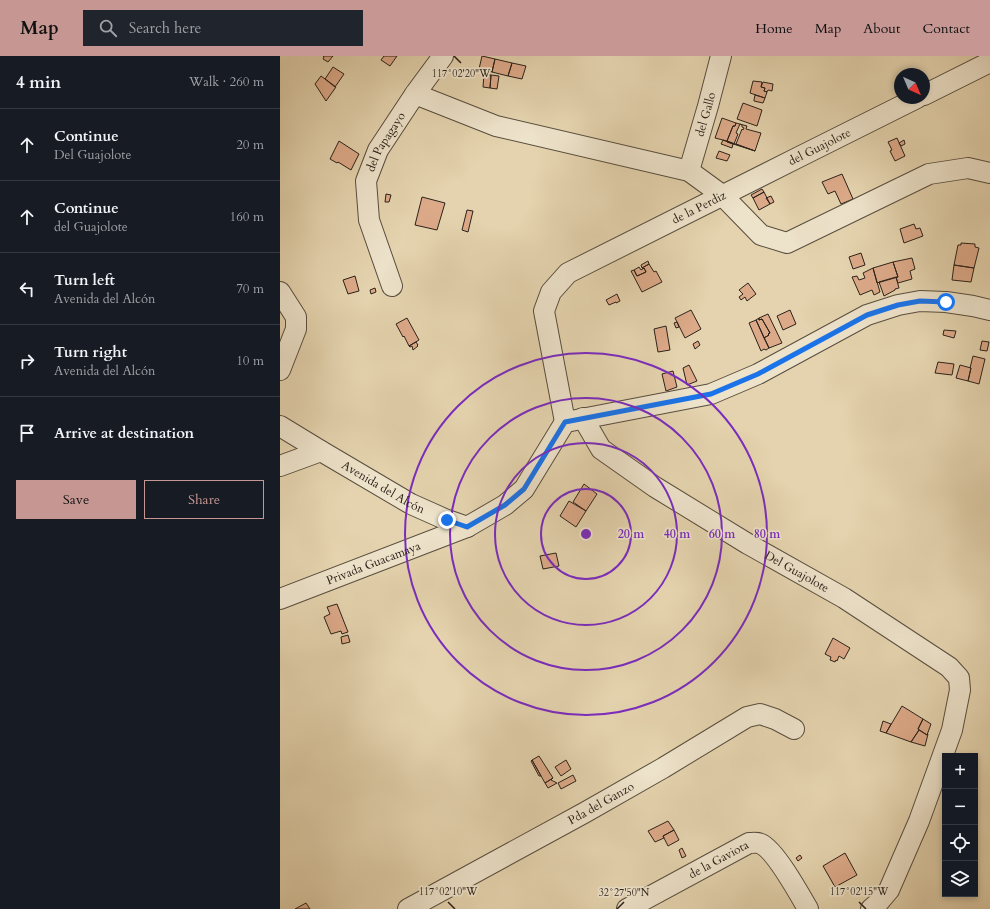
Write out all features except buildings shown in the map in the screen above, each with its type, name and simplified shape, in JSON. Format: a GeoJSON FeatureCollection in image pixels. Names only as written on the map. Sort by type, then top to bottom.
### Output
{"type":"FeatureCollection","features":[{"type":"Feature","properties":{"kind":"street","name":"del Papagayo"},"geometry":{"type":"LineString","coordinates":[[392,286],[369,220],[366,181],[378,150],[415,94],[443,56]]}},
{"type":"Feature","properties":{"kind":"street","name":"del Gallo"},"geometry":{"type":"LineString","coordinates":[[689,172],[721,56]]}},
{"type":"Feature","properties":{"kind":"street"},"geometry":{"type":"LineString","coordinates":[[930,92],[990,62]]}},
{"type":"Feature","properties":{"kind":"street"},"geometry":{"type":"LineString","coordinates":[[415,94],[496,126],[689,172],[722,195]]}},
{"type":"Feature","properties":{"kind":"street","name":"del Guajolote"},"geometry":{"type":"LineString","coordinates":[[722,195],[905,104]]}},
{"type":"Feature","properties":{"kind":"street","name":"de la Perdiz"},"geometry":{"type":"LineString","coordinates":[[574,420],[544,311],[551,292],[568,273],[722,195],[761,235],[786,243],[929,174],[968,168],[990,173]]}},
{"type":"Feature","properties":{"kind":"street"},"geometry":{"type":"LineString","coordinates":[[280,292],[296,317],[296,329],[280,370]]}},
{"type":"Feature","properties":{"kind":"street"},"geometry":{"type":"LineString","coordinates":[[467,527],[505,505],[524,489],[574,420],[711,394],[758,374],[867,315],[898,305],[920,301],[946,302],[990,310]]}},
{"type":"Feature","properties":{"kind":"street","name":"Del Guajolote"},"geometry":{"type":"LineString","coordinates":[[574,420],[600,449],[655,488],[748,544],[844,598],[949,667],[959,678],[960,690],[952,730],[919,821],[889,890],[871,909]]}},
{"type":"Feature","properties":{"kind":"street","name":"Avenida del Alcón"},"geometry":{"type":"LineString","coordinates":[[280,426],[411,504],[467,527]]}},
{"type":"Feature","properties":{"kind":"street"},"geometry":{"type":"LineString","coordinates":[[280,466],[321,451]]}},
{"type":"Feature","properties":{"kind":"street","name":"Privada Guacamaya"},"geometry":{"type":"LineString","coordinates":[[280,599],[467,527]]}},
{"type":"Feature","properties":{"kind":"street","name":"Pda del Ganzo"},"geometry":{"type":"LineString","coordinates":[[410,908],[584,813],[663,768],[747,717],[760,714],[775,719],[794,729]]}},
{"type":"Feature","properties":{"kind":"street","name":"de la Gaviota"},"geometry":{"type":"LineString","coordinates":[[627,909],[749,843],[760,843],[773,853],[808,909]]}},
{"type":"Feature","properties":{"kind":"route"},"geometry":{"type":"LineString","coordinates":[[447,520],[467,527],[505,505],[524,489],[565,422],[711,394],[758,374],[867,315],[898,305],[920,301],[946,302]]}}]}
